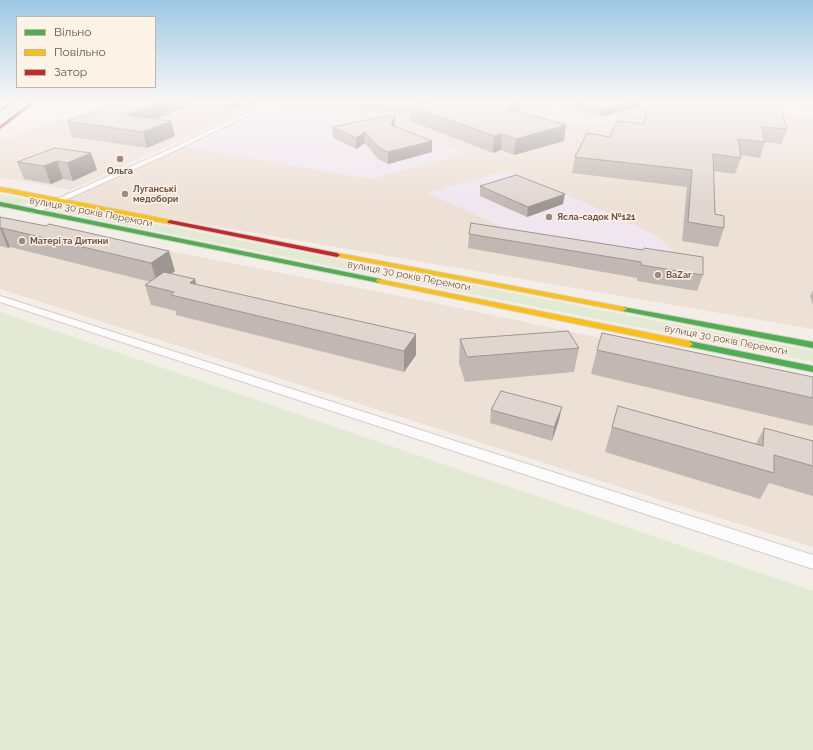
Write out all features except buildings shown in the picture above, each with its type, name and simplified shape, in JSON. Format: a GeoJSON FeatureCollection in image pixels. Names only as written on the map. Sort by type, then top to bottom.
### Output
{"type":"FeatureCollection","features":[{"type":"Feature","properties":{"kind":"street"},"geometry":{"type":"LineString","coordinates":[[33,211],[202,136]]}},
{"type":"Feature","properties":{"kind":"street","name":"вулиця 30 років Перемоги"},"geometry":{"type":"LineString","coordinates":[[0,189],[56,201],[813,345]]}},
{"type":"Feature","properties":{"kind":"street","name":"вулиця 30 років Перемоги"},"geometry":{"type":"LineString","coordinates":[[0,204],[813,369]]}},
{"type":"Feature","properties":{"kind":"street"},"geometry":{"type":"LineString","coordinates":[[0,299],[813,562]]}},
{"type":"Feature","properties":{"kind":"shaded area"},"geometry":{"type":"Polygon","coordinates":[[[12,136],[190,136],[70,190],[0,177],[0,140],[12,136]]]}},
{"type":"Feature","properties":{"kind":"shaded area"},"geometry":{"type":"Polygon","coordinates":[[[205,136],[813,136],[813,329],[62,200],[205,136]]]}},
{"type":"Feature","properties":{"kind":"shaded area"},"geometry":{"type":"Polygon","coordinates":[[[207,136],[420,136],[464,154],[371,179],[183,147],[207,136]]]}},
{"type":"Feature","properties":{"kind":"shaded area","name":"Ясла-садок №121"},"geometry":{"type":"Polygon","coordinates":[[[505,170],[593,206],[659,237],[673,252],[622,248],[507,229],[427,193],[505,170]]]}},
{"type":"Feature","properties":{"kind":"shaded area"},"geometry":{"type":"Polygon","coordinates":[[[0,218],[425,301],[813,383],[813,547],[623,488],[0,289],[0,218]]]}},
{"type":"Feature","properties":{"kind":"green space"},"geometry":{"type":"Polygon","coordinates":[[[0,194],[30,200],[31,202],[18,205],[0,201],[0,194]]]}},
{"type":"Feature","properties":{"kind":"green space"},"geometry":{"type":"Polygon","coordinates":[[[63,206],[813,351],[813,362],[50,210],[55,207],[63,206]]]}},
{"type":"Feature","properties":{"kind":"green space"},"geometry":{"type":"Polygon","coordinates":[[[0,312],[813,591],[813,750],[0,750],[0,312]]]}},
{"type":"Feature","properties":{"kind":"traffic: fast"},"geometry":{"type":"LineString","coordinates":[[0,204],[380,281]]}},
{"type":"Feature","properties":{"kind":"traffic: fast"},"geometry":{"type":"LineString","coordinates":[[623,309],[813,345]]}},
{"type":"Feature","properties":{"kind":"traffic: fast"},"geometry":{"type":"LineString","coordinates":[[689,344],[813,369]]}},
{"type":"Feature","properties":{"kind":"traffic: slow"},"geometry":{"type":"LineString","coordinates":[[0,189],[170,222]]}},
{"type":"Feature","properties":{"kind":"traffic: slow"},"geometry":{"type":"LineString","coordinates":[[337,255],[623,309]]}},
{"type":"Feature","properties":{"kind":"traffic: slow"},"geometry":{"type":"LineString","coordinates":[[380,281],[689,344]]}},
{"type":"Feature","properties":{"kind":"traffic: jam"},"geometry":{"type":"LineString","coordinates":[[170,222],[337,255]]}},
{"type":"Feature","properties":{"kind":"place","name":"Ольга"},"geometry":{"type":"Point","coordinates":[120,159]}},
{"type":"Feature","properties":{"kind":"place","name":"Луганські медобори"},"geometry":{"type":"Point","coordinates":[125,194]}},
{"type":"Feature","properties":{"kind":"place","name":"Ясла-садок №121"},"geometry":{"type":"Point","coordinates":[549,217]}},
{"type":"Feature","properties":{"kind":"place","name":"Матері та Дитини"},"geometry":{"type":"Point","coordinates":[22,241]}},
{"type":"Feature","properties":{"kind":"place","name":"BaZar"},"geometry":{"type":"Point","coordinates":[658,275]}}]}
